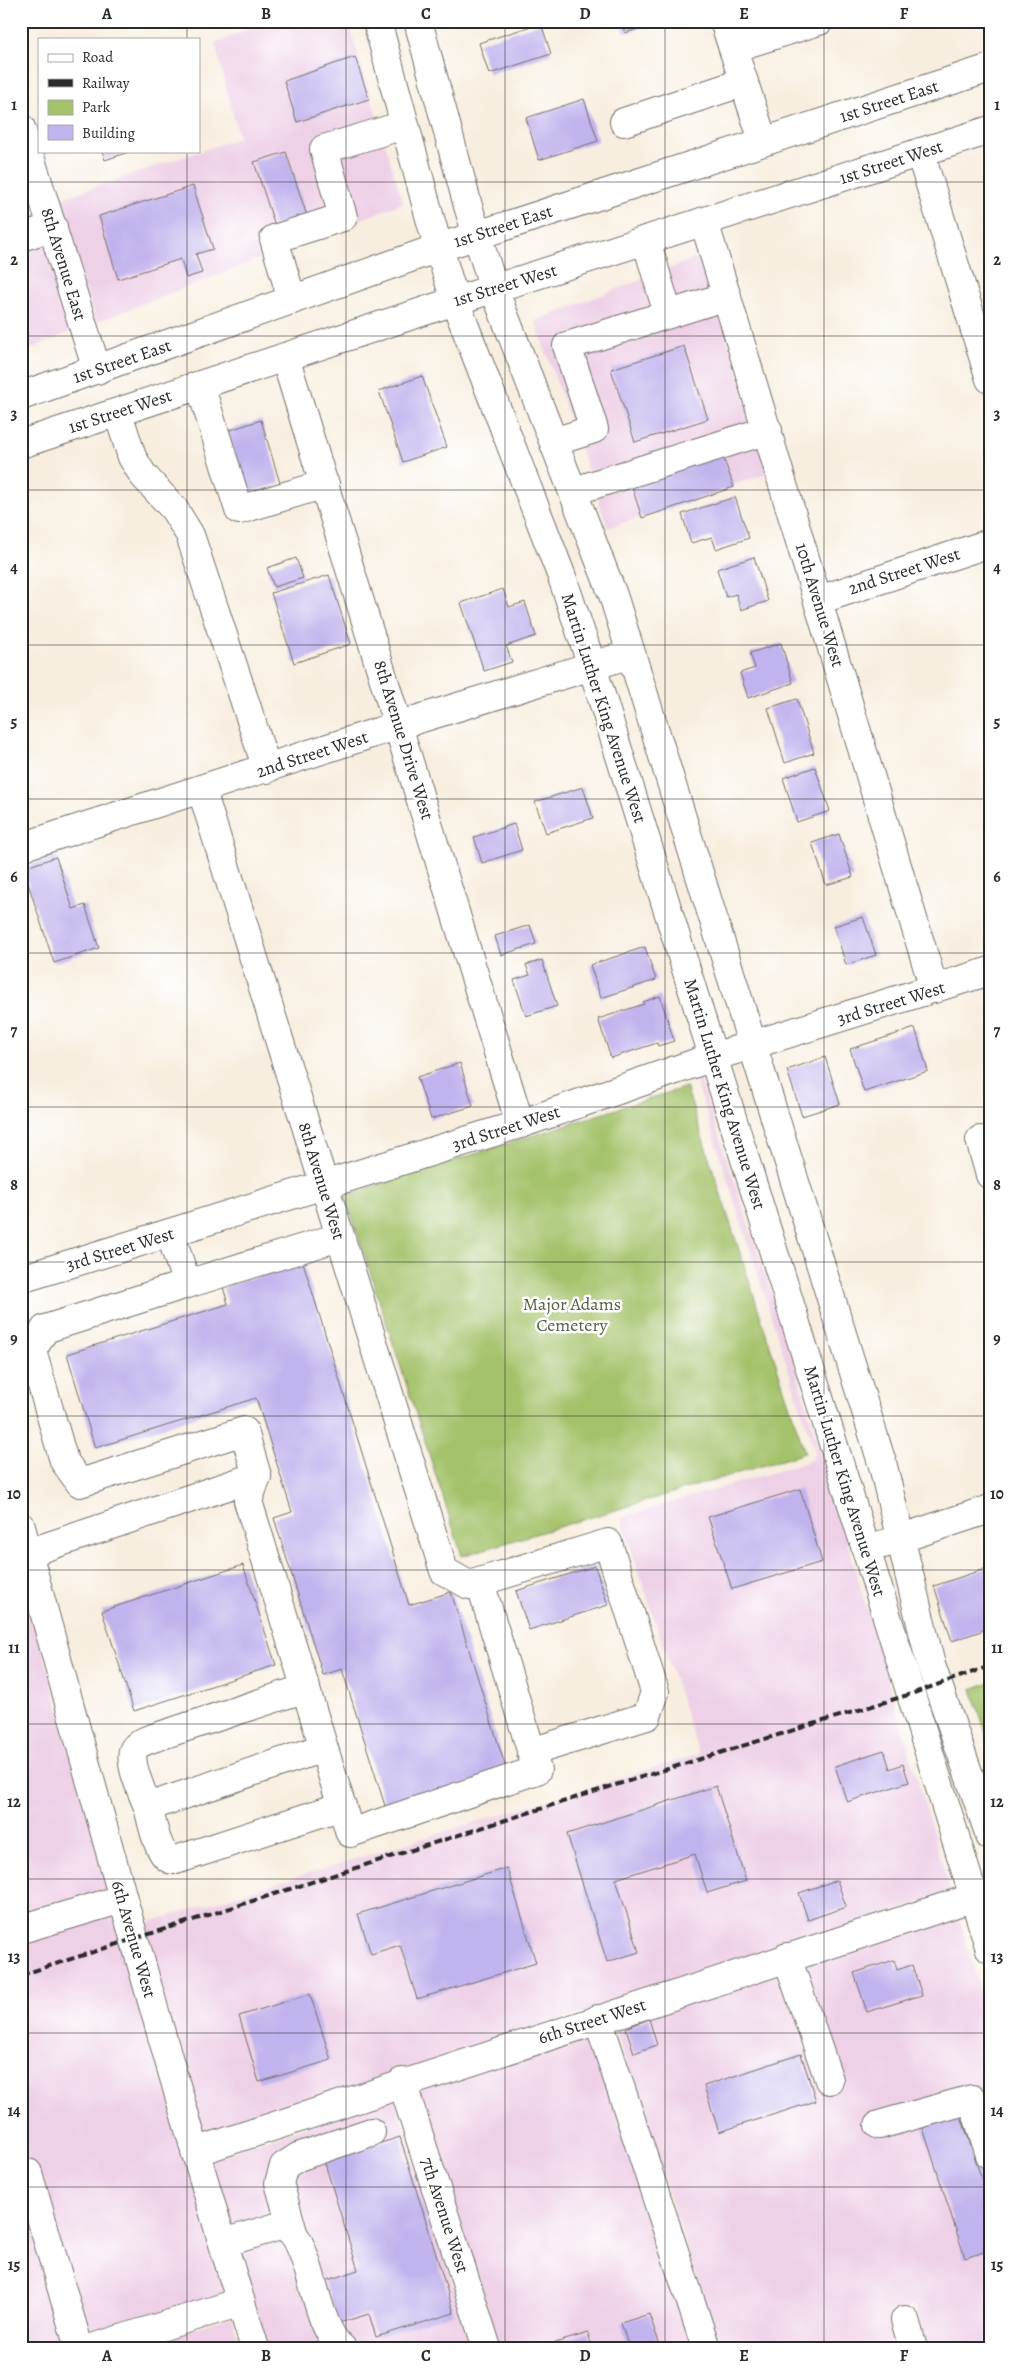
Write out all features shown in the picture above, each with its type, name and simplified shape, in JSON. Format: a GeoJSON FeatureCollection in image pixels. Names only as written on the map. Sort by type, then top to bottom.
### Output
{"type":"FeatureCollection","features":[{"type":"Feature","properties":{"kind":"street","name":"Martin Luther King Avenue West"},"geometry":{"type":"LineString","coordinates":[[377,21],[438,248],[455,301],[556,561],[592,666],[866,1550],[982,1895],[990,1949]]}},
{"type":"Feature","properties":{"kind":"street","name":"Martin Luther King Avenue West"},"geometry":{"type":"LineString","coordinates":[[418,21],[476,235],[494,289],[613,595],[872,1429],[902,1538],[932,1665],[990,1836]]}},
{"type":"Feature","properties":{"kind":"street"},"geometry":{"type":"LineString","coordinates":[[724,21],[763,141]]}},
{"type":"Feature","properties":{"kind":"street"},"geometry":{"type":"LineString","coordinates":[[732,48],[819,21]]}},
{"type":"Feature","properties":{"kind":"street","name":"1st Street East"},"geometry":{"type":"LineString","coordinates":[[21,396],[476,235],[990,68]]}},
{"type":"Feature","properties":{"kind":"street"},"geometry":{"type":"LineString","coordinates":[[624,122],[744,82]]}},
{"type":"Feature","properties":{"kind":"street"},"geometry":{"type":"LineString","coordinates":[[292,300],[274,240],[343,217],[324,149],[404,125]]}},
{"type":"Feature","properties":{"kind":"street","name":"8th Avenue East"},"geometry":{"type":"LineString","coordinates":[[21,128],[97,370]]}},
{"type":"Feature","properties":{"kind":"street","name":"1st Street West"},"geometry":{"type":"LineString","coordinates":[[21,444],[455,301],[990,130]]}},
{"type":"Feature","properties":{"kind":"street"},"geometry":{"type":"LineString","coordinates":[[920,152],[990,379]]}},
{"type":"Feature","properties":{"kind":"street","name":"10th Avenue West"},"geometry":{"type":"LineString","coordinates":[[704,221],[934,989]]}},
{"type":"Feature","properties":{"kind":"street"},"geometry":{"type":"LineString","coordinates":[[21,237],[53,227]]}},
{"type":"Feature","properties":{"kind":"street"},"geometry":{"type":"LineString","coordinates":[[646,240],[668,314]]}},
{"type":"Feature","properties":{"kind":"street"},"geometry":{"type":"LineString","coordinates":[[554,442],[594,429],[567,346],[727,296]]}},
{"type":"Feature","properties":{"kind":"street","name":"8th Avenue Drive West"},"geometry":{"type":"LineString","coordinates":[[285,357],[520,1124]]}},
{"type":"Feature","properties":{"kind":"street"},"geometry":{"type":"LineString","coordinates":[[200,385],[239,510],[325,484]]}},
{"type":"Feature","properties":{"kind":"street"},"geometry":{"type":"LineString","coordinates":[[118,412],[132,458],[143,475],[174,508],[190,535],[268,769]]}},
{"type":"Feature","properties":{"kind":"street"},"geometry":{"type":"LineString","coordinates":[[574,491],[768,430]]}},
{"type":"Feature","properties":{"kind":"street","name":"2nd Street West"},"geometry":{"type":"LineString","coordinates":[[819,600],[990,543]]}},
{"type":"Feature","properties":{"kind":"street","name":"2nd Street West"},"geometry":{"type":"LineString","coordinates":[[21,847],[202,791],[399,725],[631,654]]}},
{"type":"Feature","properties":{"kind":"street","name":"8th Avenue West"},"geometry":{"type":"LineString","coordinates":[[202,791],[444,1571],[469,1585],[480,1582]]}},
{"type":"Feature","properties":{"kind":"street","name":"3rd Street West"},"geometry":{"type":"LineString","coordinates":[[21,1279],[520,1124],[713,1057],[990,972]]}},
{"type":"Feature","properties":{"kind":"street"},"geometry":{"type":"LineString","coordinates":[[980,1140],[990,1175]]}},
{"type":"Feature","properties":{"kind":"street"},"geometry":{"type":"LineString","coordinates":[[170,1233],[187,1284]]}},
{"type":"Feature","properties":{"kind":"street"},"geometry":{"type":"LineString","coordinates":[[339,1237],[45,1329],[32,1351],[64,1461],[80,1483],[244,1431],[256,1476],[248,1501],[350,1833],[537,1770],[531,1752],[480,1582],[608,1543],[655,1692],[647,1716],[531,1752]]}},
{"type":"Feature","properties":{"kind":"street"},"geometry":{"type":"LineString","coordinates":[[25,1540],[256,1476]]}},
{"type":"Feature","properties":{"kind":"street"},"geometry":{"type":"LineString","coordinates":[[866,1550],[990,1509]]}},
{"type":"Feature","properties":{"kind":"street","name":"6th Avenue West"},"geometry":{"type":"LineString","coordinates":[[25,1540],[122,1900],[195,2152],[255,2348]]}},
{"type":"Feature","properties":{"kind":"street"},"geometry":{"type":"LineString","coordinates":[[306,1688],[147,1740],[138,1745],[133,1751],[132,1760],[161,1850],[167,1859],[172,1861],[342,1806]]}},
{"type":"Feature","properties":{"kind":"street"},"geometry":{"type":"LineString","coordinates":[[148,1807],[324,1748]]}},
{"type":"Feature","properties":{"kind":"street","name":"6th Street West"},"geometry":{"type":"LineString","coordinates":[[195,2152],[787,1956],[982,1895]]}},
{"type":"Feature","properties":{"kind":"street"},"geometry":{"type":"LineString","coordinates":[[21,1929],[122,1900]]}},
{"type":"Feature","properties":{"kind":"street"},"geometry":{"type":"LineString","coordinates":[[787,1956],[829,2080]]}},
{"type":"Feature","properties":{"kind":"street"},"geometry":{"type":"LineString","coordinates":[[598,2019],[706,2348]]}},
{"type":"Feature","properties":{"kind":"street","name":"7th Avenue West"},"geometry":{"type":"LineString","coordinates":[[402,2082],[487,2348]]}},
{"type":"Feature","properties":{"kind":"street"},"geometry":{"type":"LineString","coordinates":[[879,2125],[972,2098],[990,2155]]}},
{"type":"Feature","properties":{"kind":"street"},"geometry":{"type":"LineString","coordinates":[[342,2348],[334,2342],[324,2324],[279,2184],[284,2166],[298,2157],[371,2132]]}},
{"type":"Feature","properties":{"kind":"street"},"geometry":{"type":"LineString","coordinates":[[21,2175],[28,2173],[79,2348]]}},
{"type":"Feature","properties":{"kind":"street"},"geometry":{"type":"LineString","coordinates":[[223,2243],[280,2226],[288,2228],[293,2232]]}},
{"type":"Feature","properties":{"kind":"street"},"geometry":{"type":"LineString","coordinates":[[92,2348],[241,2302]]}},
{"type":"Feature","properties":{"kind":"street"},"geometry":{"type":"LineString","coordinates":[[905,2320],[914,2348]]}},
{"type":"Feature","properties":{"kind":"shaded area"},"geometry":{"type":"Polygon","coordinates":[[[268,21],[348,21],[403,203],[96,322],[57,200],[239,138],[215,43],[268,21]]]}},
{"type":"Feature","properties":{"kind":"shaded area"},"geometry":{"type":"Polygon","coordinates":[[[21,181],[30,208],[33,207],[73,331],[21,353],[21,181]]]}},
{"type":"Feature","properties":{"kind":"shaded area"},"geometry":{"type":"Polygon","coordinates":[[[702,256],[768,473],[608,528],[535,321],[702,256]]]}},
{"type":"Feature","properties":{"kind":"shaded area"},"geometry":{"type":"Polygon","coordinates":[[[698,1074],[781,1319],[951,1893],[204,2137],[143,1924],[699,1754],[621,1518],[807,1462],[813,1458],[815,1453],[697,1084],[689,1078],[698,1074]]]}},
{"type":"Feature","properties":{"kind":"shaded area"},"geometry":{"type":"Polygon","coordinates":[[[21,1575],[226,2295],[51,2348],[21,2348],[21,1575]]]}},
{"type":"Feature","properties":{"kind":"shaded area"},"geometry":{"type":"Polygon","coordinates":[[[958,1915],[990,2024],[990,2348],[927,2348],[914,2305],[890,2313],[901,2348],[719,2348],[614,2026],[779,1971],[821,2095],[844,2087],[803,1963],[958,1915]]]}},
{"type":"Feature","properties":{"kind":"shaded area"},"geometry":{"type":"Polygon","coordinates":[[[590,2034],[693,2348],[500,2348],[418,2089],[590,2034]]]}},
{"type":"Feature","properties":{"kind":"shaded area"},"geometry":{"type":"Polygon","coordinates":[[[394,2097],[474,2348],[268,2348],[210,2158],[394,2097]]]}},
{"type":"Feature","properties":{"kind":"shaded area"},"geometry":{"type":"Polygon","coordinates":[[[232,2316],[242,2348],[130,2348],[232,2316]]]}},
{"type":"Feature","properties":{"kind":"green space","name":"Major Adams Cemetery"},"geometry":{"type":"Polygon","coordinates":[[[686,1087],[805,1453],[462,1556],[345,1195],[686,1087]]]}},
{"type":"Feature","properties":{"kind":"green space"},"geometry":{"type":"Polygon","coordinates":[[[990,1682],[990,1746],[972,1689],[990,1682]]]}},
{"type":"Feature","properties":{"kind":"building"},"geometry":{"type":"Polygon","coordinates":[[[621,21],[660,21],[660,22],[625,33],[621,21]]]}},
{"type":"Feature","properties":{"kind":"building"},"geometry":{"type":"Polygon","coordinates":[[[541,23],[551,54],[489,74],[479,43],[541,23]]]}},
{"type":"Feature","properties":{"kind":"building"},"geometry":{"type":"Polygon","coordinates":[[[355,57],[369,99],[297,122],[284,81],[355,57]]]}},
{"type":"Feature","properties":{"kind":"building"},"geometry":{"type":"Polygon","coordinates":[[[584,99],[598,141],[539,160],[526,118],[584,99]]]}},
{"type":"Feature","properties":{"kind":"building"},"geometry":{"type":"Polygon","coordinates":[[[102,152],[129,152],[105,160],[102,152]]]}},
{"type":"Feature","properties":{"kind":"building"},"geometry":{"type":"Polygon","coordinates":[[[286,152],[307,216],[275,226],[254,162],[286,152]]]}},
{"type":"Feature","properties":{"kind":"building"},"geometry":{"type":"Polygon","coordinates":[[[193,186],[213,249],[196,254],[202,273],[186,278],[181,259],[118,279],[99,216],[193,186]]]}},
{"type":"Feature","properties":{"kind":"building"},"geometry":{"type":"Polygon","coordinates":[[[684,346],[708,419],[635,442],[611,369],[684,346]]]}},
{"type":"Feature","properties":{"kind":"building"},"geometry":{"type":"Polygon","coordinates":[[[422,376],[447,447],[403,462],[379,391],[422,376]]]}},
{"type":"Feature","properties":{"kind":"building"},"geometry":{"type":"Polygon","coordinates":[[[261,420],[280,483],[247,493],[227,431],[261,420]]]}},
{"type":"Feature","properties":{"kind":"building"},"geometry":{"type":"Polygon","coordinates":[[[722,454],[734,487],[642,518],[631,484],[722,454]]]}},
{"type":"Feature","properties":{"kind":"building"},"geometry":{"type":"Polygon","coordinates":[[[735,497],[749,538],[716,549],[712,537],[691,543],[682,514],[735,497]]]}},
{"type":"Feature","properties":{"kind":"building"},"geometry":{"type":"Polygon","coordinates":[[[754,557],[768,601],[741,610],[736,594],[726,597],[717,569],[754,557]]]}},
{"type":"Feature","properties":{"kind":"building"},"geometry":{"type":"Polygon","coordinates":[[[296,558],[303,578],[274,587],[267,568],[296,558]]]}},
{"type":"Feature","properties":{"kind":"building"},"geometry":{"type":"Polygon","coordinates":[[[329,575],[351,644],[294,663],[271,593],[329,575]]]}},
{"type":"Feature","properties":{"kind":"building"},"geometry":{"type":"Polygon","coordinates":[[[503,589],[509,607],[525,602],[536,636],[506,646],[512,662],[484,671],[461,603],[503,589]]]}},
{"type":"Feature","properties":{"kind":"building"},"geometry":{"type":"Polygon","coordinates":[[[781,643],[793,683],[748,698],[740,673],[755,668],[750,653],[781,643]]]}},
{"type":"Feature","properties":{"kind":"building"},"geometry":{"type":"Polygon","coordinates":[[[797,699],[814,753],[785,763],[768,708],[797,699]]]}},
{"type":"Feature","properties":{"kind":"building"},"geometry":{"type":"Polygon","coordinates":[[[815,767],[830,811],[797,822],[783,778],[815,767]]]}},
{"type":"Feature","properties":{"kind":"building"},"geometry":{"type":"Polygon","coordinates":[[[583,787],[593,818],[546,833],[535,802],[583,787]]]}},
{"type":"Feature","properties":{"kind":"building"},"geometry":{"type":"Polygon","coordinates":[[[514,824],[522,850],[482,863],[474,837],[514,824]]]}},
{"type":"Feature","properties":{"kind":"building"},"geometry":{"type":"Polygon","coordinates":[[[839,834],[853,877],[826,885],[812,843],[839,834]]]}},
{"type":"Feature","properties":{"kind":"building"},"geometry":{"type":"Polygon","coordinates":[[[56,857],[73,909],[85,905],[99,948],[54,963],[23,868],[56,857]]]}},
{"type":"Feature","properties":{"kind":"building"},"geometry":{"type":"Polygon","coordinates":[[[863,917],[876,955],[846,965],[834,926],[863,917]]]}},
{"type":"Feature","properties":{"kind":"building"},"geometry":{"type":"Polygon","coordinates":[[[530,925],[536,944],[501,955],[495,936],[530,925]]]}},
{"type":"Feature","properties":{"kind":"building"},"geometry":{"type":"Polygon","coordinates":[[[645,947],[656,980],[601,998],[590,965],[645,947]]]}},
{"type":"Feature","properties":{"kind":"building"},"geometry":{"type":"Polygon","coordinates":[[[542,960],[557,1006],[526,1016],[514,980],[530,975],[526,965],[542,960]]]}},
{"type":"Feature","properties":{"kind":"building"},"geometry":{"type":"Polygon","coordinates":[[[660,996],[674,1041],[658,1046],[657,1043],[611,1058],[598,1019],[644,1004],[643,1002],[660,996]]]}},
{"type":"Feature","properties":{"kind":"building"},"geometry":{"type":"Polygon","coordinates":[[[915,1028],[928,1071],[864,1092],[850,1049],[915,1028]]]}},
{"type":"Feature","properties":{"kind":"building"},"geometry":{"type":"Polygon","coordinates":[[[825,1057],[840,1104],[802,1116],[787,1070],[825,1057]]]}},
{"type":"Feature","properties":{"kind":"building"},"geometry":{"type":"Polygon","coordinates":[[[460,1063],[473,1106],[431,1119],[417,1077],[460,1063]]]}},
{"type":"Feature","properties":{"kind":"building"},"geometry":{"type":"Polygon","coordinates":[[[303,1262],[409,1605],[451,1592],[507,1772],[386,1809],[342,1669],[323,1675],[274,1518],[292,1512],[256,1398],[95,1448],[67,1354],[228,1304],[223,1287],[303,1262]]]}},
{"type":"Feature","properties":{"kind":"building"},"geometry":{"type":"Polygon","coordinates":[[[800,1489],[822,1562],[732,1589],[708,1517],[800,1489]]]}},
{"type":"Feature","properties":{"kind":"building"},"geometry":{"type":"Polygon","coordinates":[[[243,1565],[276,1665],[134,1711],[102,1611],[243,1565]]]}},
{"type":"Feature","properties":{"kind":"building"},"geometry":{"type":"Polygon","coordinates":[[[595,1566],[608,1605],[529,1630],[516,1591],[595,1566]]]}},
{"type":"Feature","properties":{"kind":"building"},"geometry":{"type":"Polygon","coordinates":[[[990,1567],[990,1628],[952,1641],[934,1586],[990,1567]]]}},
{"type":"Feature","properties":{"kind":"building"},"geometry":{"type":"Polygon","coordinates":[[[884,1750],[890,1769],[903,1764],[909,1782],[847,1802],[835,1766],[884,1750]]]}},
{"type":"Feature","properties":{"kind":"building"},"geometry":{"type":"Polygon","coordinates":[[[716,1786],[746,1881],[707,1893],[695,1854],[616,1879],[639,1952],[607,1962],[567,1834],[716,1786]]]}},
{"type":"Feature","properties":{"kind":"building"},"geometry":{"type":"Polygon","coordinates":[[[507,1868],[536,1963],[417,1999],[400,1945],[371,1954],[358,1914],[507,1868]]]}},
{"type":"Feature","properties":{"kind":"building"},"geometry":{"type":"Polygon","coordinates":[[[837,1880],[846,1907],[808,1920],[799,1893],[837,1880]]]}},
{"type":"Feature","properties":{"kind":"building"},"geometry":{"type":"Polygon","coordinates":[[[894,1960],[897,1970],[912,1965],[922,1995],[867,2012],[854,1973],[894,1960]]]}},
{"type":"Feature","properties":{"kind":"building"},"geometry":{"type":"Polygon","coordinates":[[[310,1994],[331,2060],[259,2082],[239,2016],[310,1994]]]}},
{"type":"Feature","properties":{"kind":"building"},"geometry":{"type":"Polygon","coordinates":[[[649,2019],[657,2045],[634,2053],[626,2028],[649,2019]]]}},
{"type":"Feature","properties":{"kind":"building"},"geometry":{"type":"Polygon","coordinates":[[[801,2054],[816,2101],[719,2132],[704,2086],[801,2054]]]}},
{"type":"Feature","properties":{"kind":"building"},"geometry":{"type":"Polygon","coordinates":[[[960,2113],[990,2204],[990,2250],[965,2258],[922,2125],[960,2113]]]}},
{"type":"Feature","properties":{"kind":"building"},"geometry":{"type":"Polygon","coordinates":[[[400,2137],[454,2313],[376,2337],[369,2314],[339,2323],[325,2281],[358,2270],[322,2154],[368,2147],[400,2137]]]}},
{"type":"Feature","properties":{"kind":"building"},"geometry":{"type":"Polygon","coordinates":[[[649,2314],[661,2348],[629,2348],[621,2323],[649,2314]]]}},
{"type":"Feature","properties":{"kind":"building"},"geometry":{"type":"Polygon","coordinates":[[[588,2333],[592,2348],[542,2348],[542,2347],[588,2333]]]}},
{"type":"Feature","properties":{"kind":"railway"},"geometry":{"type":"LineString","coordinates":[[21,1975],[609,1787],[911,1694],[990,1666]]}}]}
